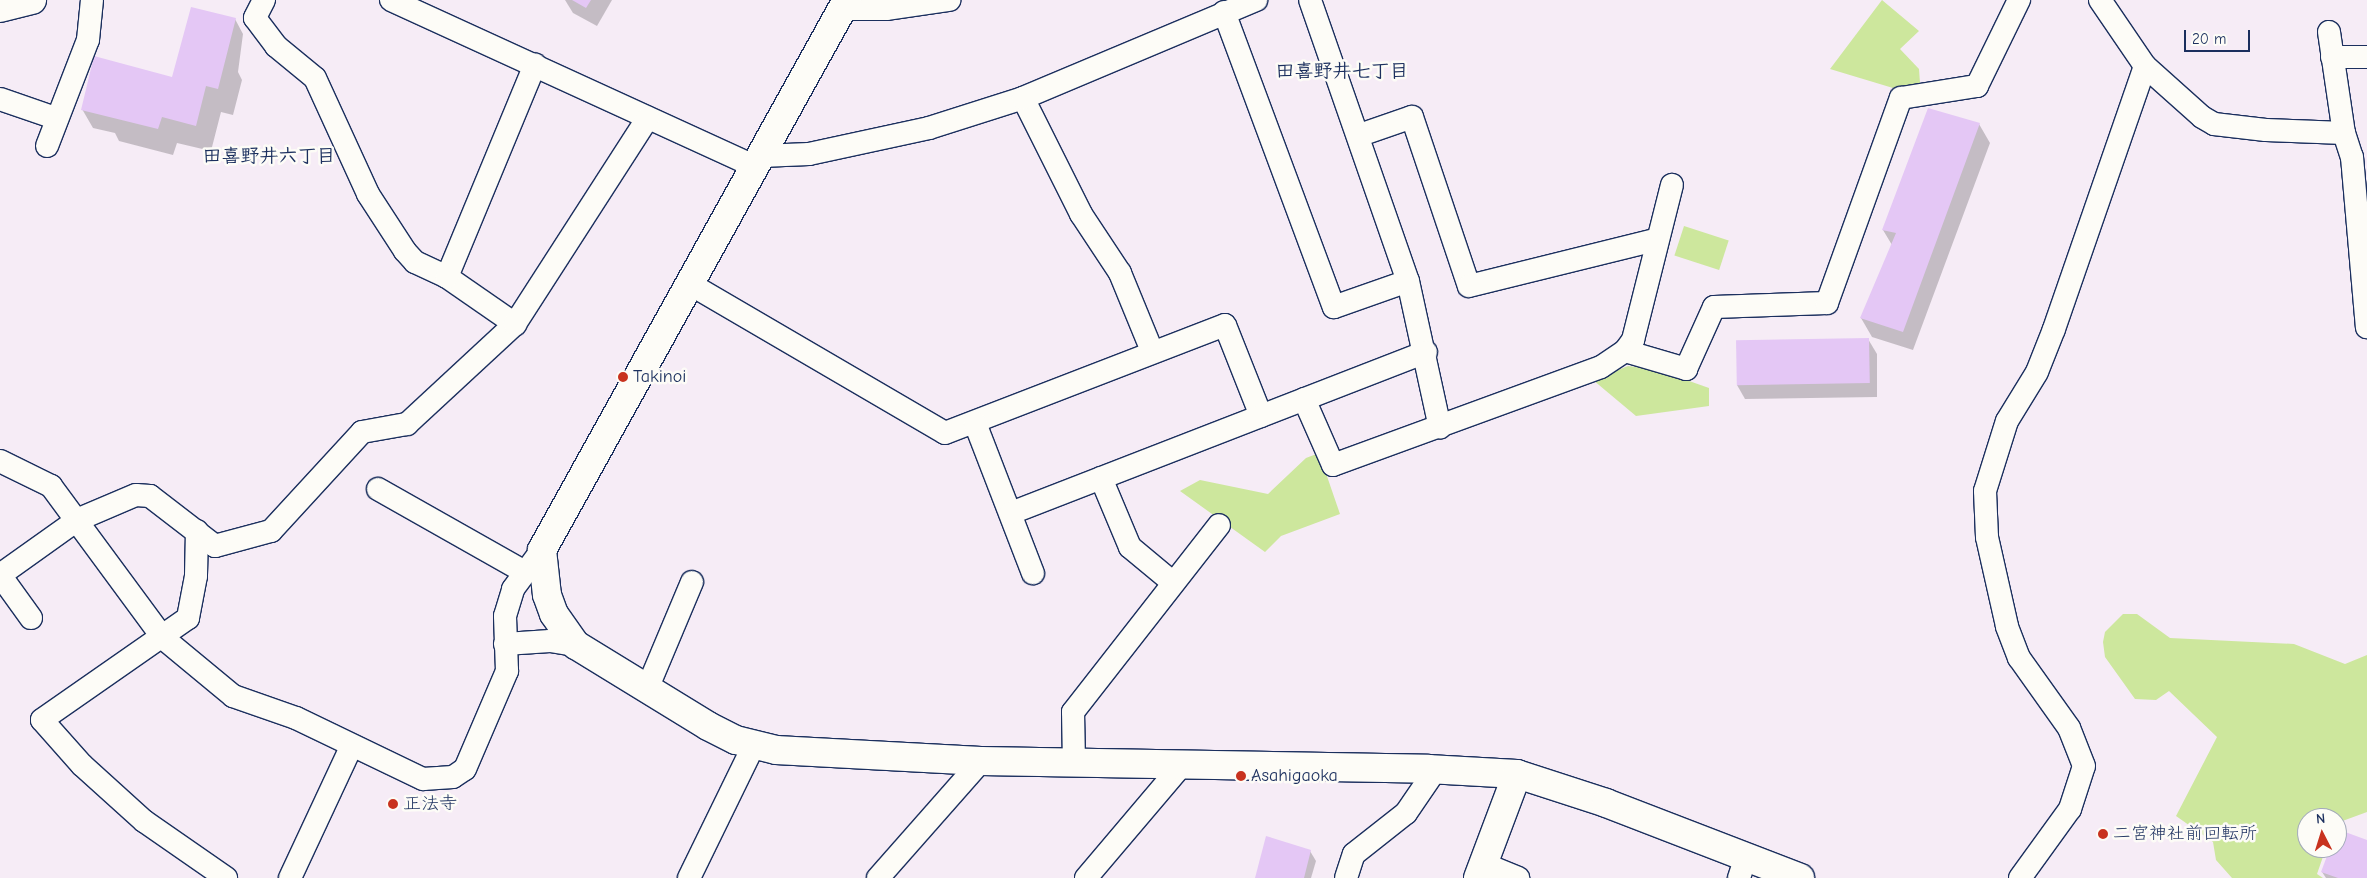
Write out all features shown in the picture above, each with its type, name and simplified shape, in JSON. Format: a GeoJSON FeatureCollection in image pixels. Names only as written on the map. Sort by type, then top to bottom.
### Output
{"type":"FeatureCollection","features":[{"type":"Feature","properties":{"kind":"street"},"geometry":{"type":"LineString","coordinates":[[0,8],[32,0]]}},
{"type":"Feature","properties":{"kind":"street"},"geometry":{"type":"LineString","coordinates":[[47,146],[55,118],[88,40],[92,0]]}},
{"type":"Feature","properties":{"kind":"street"},"geometry":{"type":"LineString","coordinates":[[264,0],[255,18],[276,46],[315,78],[368,194],[400,243],[415,262],[447,277],[515,324]]}},
{"type":"Feature","properties":{"kind":"street"},"geometry":{"type":"LineString","coordinates":[[391,0],[648,118],[757,161],[842,148],[929,128],[1023,98],[1256,0]]}},
{"type":"Feature","properties":{"kind":"street"},"geometry":{"type":"LineString","coordinates":[[0,461],[50,486],[163,638],[233,696],[296,718],[351,747],[423,779],[453,777],[465,770],[507,671],[505,616],[524,571],[542,550],[845,5],[886,9],[949,0]]}},
{"type":"Feature","properties":{"kind":"street"},"geometry":{"type":"LineString","coordinates":[[1310,0],[1360,135],[1408,281],[1426,352],[1440,428]]}},
{"type":"Feature","properties":{"kind":"street"},"geometry":{"type":"LineString","coordinates":[[1625,351],[1686,369],[1714,307],[1827,303],[1901,98],[1977,86],[2019,0]]}},
{"type":"Feature","properties":{"kind":"street"},"geometry":{"type":"LineString","coordinates":[[2100,0],[2145,66],[2178,100],[2214,124],[2344,133]]}},
{"type":"Feature","properties":{"kind":"street"},"geometry":{"type":"LineString","coordinates":[[1224,12],[1334,307],[1408,281]]}},
{"type":"Feature","properties":{"kind":"street"},"geometry":{"type":"LineString","coordinates":[[2329,32],[2344,133],[2352,157],[2367,327]]}},
{"type":"Feature","properties":{"kind":"street"},"geometry":{"type":"LineString","coordinates":[[2332,57],[2367,58]]}},
{"type":"Feature","properties":{"kind":"street"},"geometry":{"type":"LineString","coordinates":[[447,277],[535,65]]}},
{"type":"Feature","properties":{"kind":"street"},"geometry":{"type":"LineString","coordinates":[[2020,878],[2070,809],[2084,766],[2069,728],[2019,658],[2007,626],[1990,554],[1985,491],[2007,422],[2037,372],[2054,329],[2145,66]]}},
{"type":"Feature","properties":{"kind":"street"},"geometry":{"type":"LineString","coordinates":[[1023,98],[1081,214],[1120,273],[1152,351]]}},
{"type":"Feature","properties":{"kind":"street"},"geometry":{"type":"LineString","coordinates":[[0,99],[55,118]]}},
{"type":"Feature","properties":{"kind":"street"},"geometry":{"type":"LineString","coordinates":[[1360,135],[1412,117],[1469,286],[1655,240]]}},
{"type":"Feature","properties":{"kind":"street"},"geometry":{"type":"LineString","coordinates":[[31,618],[0,575],[77,520],[136,495],[150,496],[215,546],[271,531],[362,432],[407,424],[515,324],[648,118]]}},
{"type":"Feature","properties":{"kind":"street"},"geometry":{"type":"LineString","coordinates":[[1304,399],[1333,465],[1440,428],[1601,367],[1625,351],[1633,340],[1655,240],[1672,185]]}},
{"type":"Feature","properties":{"kind":"street"},"geometry":{"type":"LineString","coordinates":[[690,284],[945,433],[975,423],[1152,351],[1225,324],[1261,416]]}},
{"type":"Feature","properties":{"kind":"street"},"geometry":{"type":"LineString","coordinates":[[1010,513],[1426,352]]}},
{"type":"Feature","properties":{"kind":"street"},"geometry":{"type":"LineString","coordinates":[[975,423],[1033,573]]}},
{"type":"Feature","properties":{"kind":"street"},"geometry":{"type":"LineString","coordinates":[[1100,478],[1130,547],[1172,581]]}},
{"type":"Feature","properties":{"kind":"street"},"geometry":{"type":"LineString","coordinates":[[378,489],[524,571]]}},
{"type":"Feature","properties":{"kind":"street"},"geometry":{"type":"LineString","coordinates":[[1074,763],[1073,712],[1172,581],[1219,525]]}},
{"type":"Feature","properties":{"kind":"street"},"geometry":{"type":"LineString","coordinates":[[197,531],[196,576],[188,618],[163,638],[42,720],[82,765],[144,821],[226,878]]}},
{"type":"Feature","properties":{"kind":"street"},"geometry":{"type":"LineString","coordinates":[[542,550],[547,595],[554,614],[576,645],[647,689],[736,740],[754,745],[776,750],[980,761],[1436,769],[1517,774],[1742,868],[1800,878]]}},
{"type":"Feature","properties":{"kind":"street"},"geometry":{"type":"LineString","coordinates":[[647,689],[692,582]]}},
{"type":"Feature","properties":{"kind":"street"},"geometry":{"type":"LineString","coordinates":[[505,644],[550,641],[576,645]]}},
{"type":"Feature","properties":{"kind":"street"},"geometry":{"type":"LineString","coordinates":[[689,878],[754,745]]}},
{"type":"Feature","properties":{"kind":"street"},"geometry":{"type":"LineString","coordinates":[[290,878],[351,747]]}},
{"type":"Feature","properties":{"kind":"street"},"geometry":{"type":"LineString","coordinates":[[878,878],[980,761]]}},
{"type":"Feature","properties":{"kind":"street"},"geometry":{"type":"LineString","coordinates":[[1086,878],[1182,765]]}},
{"type":"Feature","properties":{"kind":"street"},"geometry":{"type":"LineString","coordinates":[[1346,878],[1354,854],[1406,813],[1436,769]]}},
{"type":"Feature","properties":{"kind":"street"},"geometry":{"type":"LineString","coordinates":[[1517,774],[1481,871],[1518,878]]}},
{"type":"Feature","properties":{"kind":"green space"},"geometry":{"type":"Polygon","coordinates":[[[1882,0],[1919,31],[1900,49],[1919,69],[1920,83],[1893,88],[1830,69],[1882,0]]]}},
{"type":"Feature","properties":{"kind":"green space"},"geometry":{"type":"Polygon","coordinates":[[[1684,226],[1729,241],[1719,270],[1674,255],[1684,226]]]}},
{"type":"Feature","properties":{"kind":"green space"},"geometry":{"type":"Polygon","coordinates":[[[1628,366],[1658,370],[1709,388],[1709,406],[1636,416],[1593,380],[1628,366]]]}},
{"type":"Feature","properties":{"kind":"green space"},"geometry":{"type":"Polygon","coordinates":[[[1319,453],[1340,514],[1281,536],[1265,552],[1180,491],[1200,480],[1268,494],[1306,458],[1319,453]]]}},
{"type":"Feature","properties":{"kind":"green space"},"geometry":{"type":"Polygon","coordinates":[[[2123,614],[2137,614],[2170,638],[2294,644],[2345,664],[2367,655],[2367,812],[2347,819],[2347,808],[2297,808],[2297,858],[2323,858],[2317,874],[2323,878],[2232,878],[2216,860],[2213,842],[2176,816],[2217,737],[2169,691],[2156,700],[2135,699],[2105,657],[2103,642],[2105,632],[2123,614]]]}},
{"type":"Feature","properties":{"kind":"building"},"geometry":{"type":"Polygon","coordinates":[[[572,0],[591,0],[586,8],[572,0]]]}},
{"type":"Feature","properties":{"kind":"building"},"geometry":{"type":"Polygon","coordinates":[[[191,7],[236,18],[218,89],[206,86],[196,126],[162,117],[158,129],[81,110],[94,56],[172,77],[191,7]]]}},
{"type":"Feature","properties":{"kind":"building"},"geometry":{"type":"Polygon","coordinates":[[[1928,108],[1980,123],[1903,332],[1860,318],[1896,233],[1882,230],[1928,108]]]}},
{"type":"Feature","properties":{"kind":"building"},"geometry":{"type":"Polygon","coordinates":[[[1869,338],[1870,383],[1737,385],[1736,340],[1869,338]]]}},
{"type":"Feature","properties":{"kind":"building"},"geometry":{"type":"Polygon","coordinates":[[[2347,833],[2367,840],[2367,878],[2338,878],[2321,872],[2326,858],[2347,858],[2347,833]]]}},
{"type":"Feature","properties":{"kind":"building"},"geometry":{"type":"Polygon","coordinates":[[[1266,836],[1311,850],[1304,878],[1255,878],[1266,836]]]}},
{"type":"Feature","properties":{"kind":"place","name":"Takinoi"},"geometry":{"type":"Point","coordinates":[623,377]}},
{"type":"Feature","properties":{"kind":"place","name":"Asahigaoka"},"geometry":{"type":"Point","coordinates":[1241,776]}},
{"type":"Feature","properties":{"kind":"place","name":"正法寺"},"geometry":{"type":"Point","coordinates":[393,804]}},
{"type":"Feature","properties":{"kind":"place","name":"二宮神社前回転所"},"geometry":{"type":"Point","coordinates":[2103,834]}},
{"type":"Feature","properties":{"kind":"district","name":"田喜野井七丁目"},"geometry":{"type":"Point","coordinates":[1342,72]}},
{"type":"Feature","properties":{"kind":"district","name":"田喜野井六丁目"},"geometry":{"type":"Point","coordinates":[269,157]}}]}
